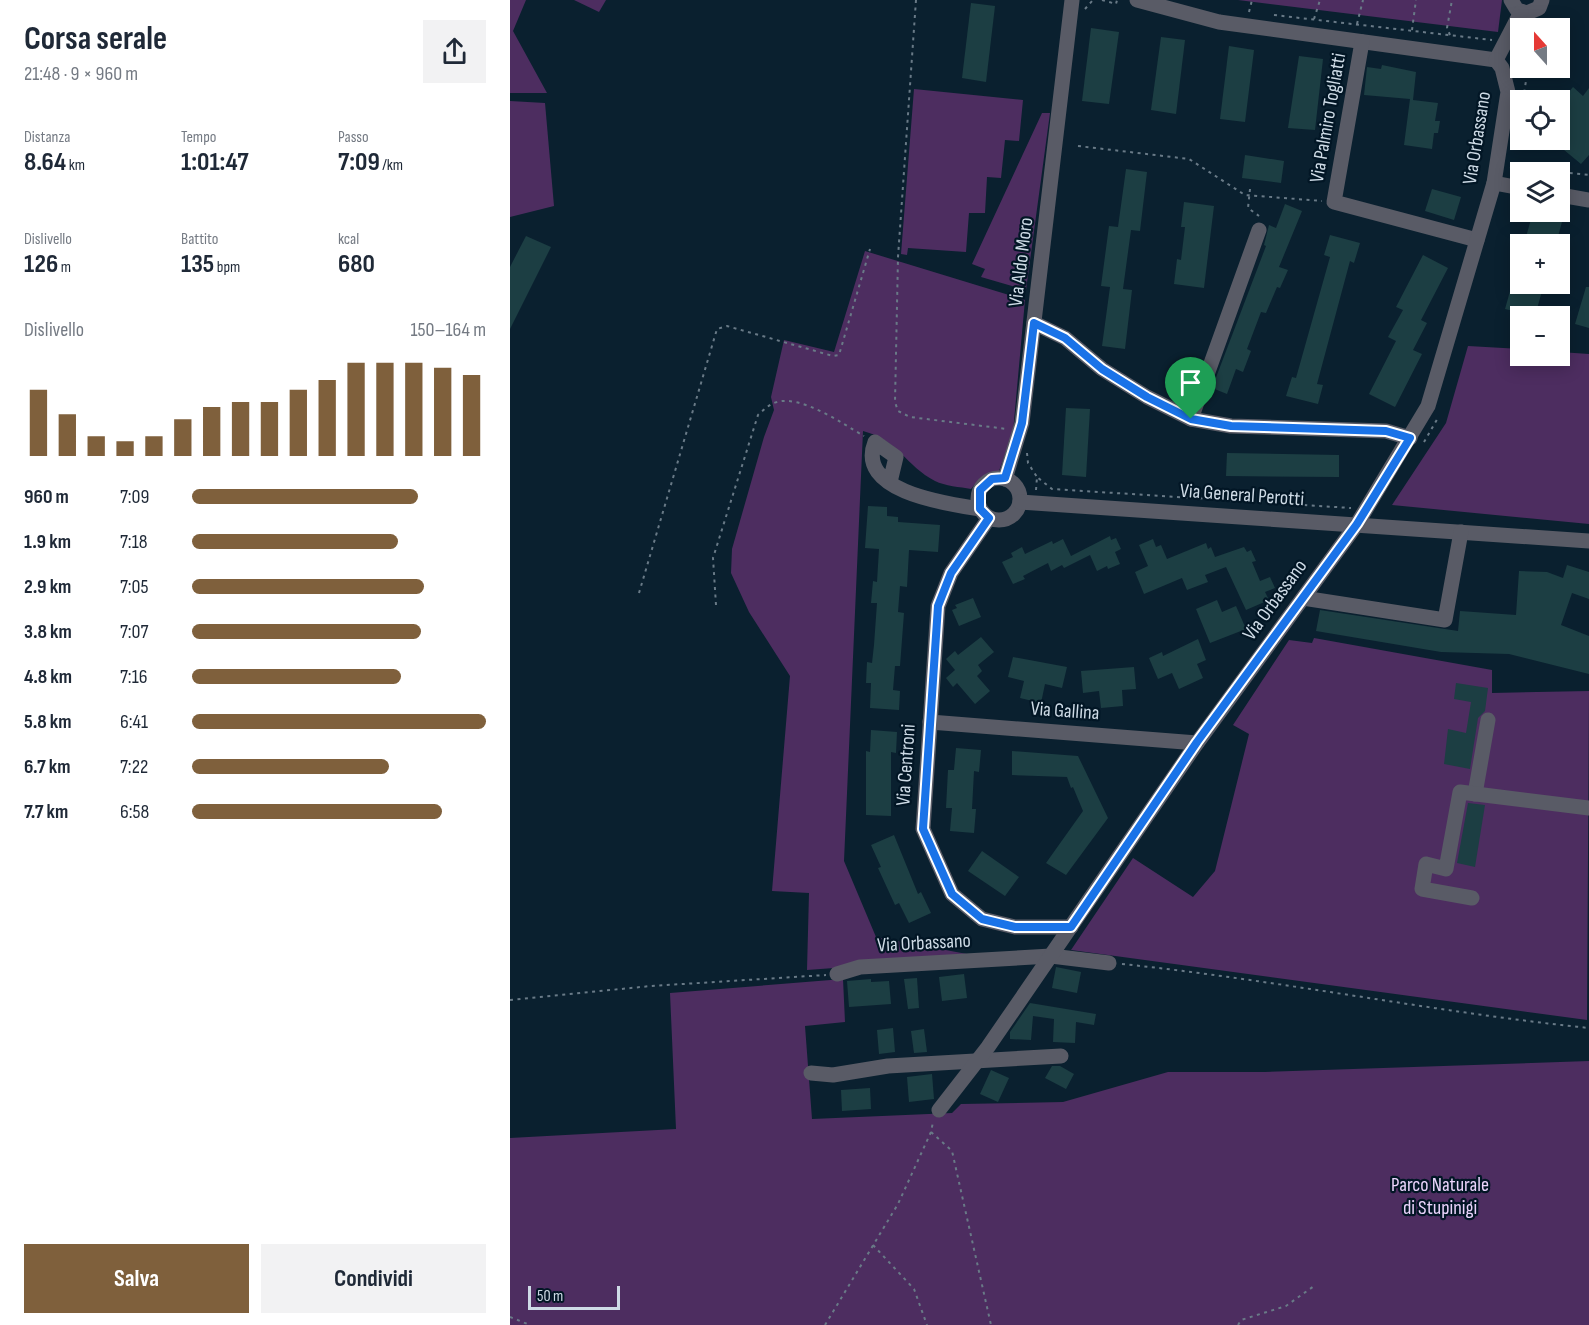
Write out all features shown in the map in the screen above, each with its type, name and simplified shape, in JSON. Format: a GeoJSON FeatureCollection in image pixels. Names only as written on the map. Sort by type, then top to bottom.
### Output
{"type":"FeatureCollection","features":[{"type":"Feature","properties":{"kind":"street","name":"Via Aldo Moro"},"geometry":{"type":"LineString","coordinates":[[1072,0],[1034,323],[1065,338],[1102,369],[1147,397],[1191,419],[1231,426],[1386,431],[1410,438]]}},
{"type":"Feature","properties":{"kind":"street","name":"Via Aldo Moro"},"geometry":{"type":"LineString","coordinates":[[1071,18],[1080,0]]}},
{"type":"Feature","properties":{"kind":"street","name":"Via Palmiro Togliatti"},"geometry":{"type":"LineString","coordinates":[[1137,0],[1219,22],[1496,60]]}},
{"type":"Feature","properties":{"kind":"street"},"geometry":{"type":"LineString","coordinates":[[1496,60],[1516,6],[1534,11],[1542,0]]}},
{"type":"Feature","properties":{"kind":"street","name":"Via Palmiro Togliatti"},"geometry":{"type":"LineString","coordinates":[[1334,202],[1362,42]]}},
{"type":"Feature","properties":{"kind":"street","name":"Via Orbassano"},"geometry":{"type":"LineString","coordinates":[[939,1110],[1051,956],[1197,742],[1357,524],[1428,406],[1494,183],[1508,92],[1502,68],[1496,60]]}},
{"type":"Feature","properties":{"kind":"street"},"geometry":{"type":"LineString","coordinates":[[1494,183],[1510,186]]}},
{"type":"Feature","properties":{"kind":"street"},"geometry":{"type":"LineString","coordinates":[[1570,197],[1589,200]]}},
{"type":"Feature","properties":{"kind":"street"},"geometry":{"type":"LineString","coordinates":[[1334,202],[1478,240]]}},
{"type":"Feature","properties":{"kind":"street"},"geometry":{"type":"LineString","coordinates":[[1191,419],[1259,230]]}},
{"type":"Feature","properties":{"kind":"street"},"geometry":{"type":"LineString","coordinates":[[890,482],[896,457],[874,442],[871,452],[872,467],[880,476],[911,495],[1005,520],[1028,502],[1005,478],[1020,430],[1034,323]]}},
{"type":"Feature","properties":{"kind":"street","name":"Via Centroni"},"geometry":{"type":"LineString","coordinates":[[1005,478],[992,479],[986,483],[978,497],[985,513],[951,573],[938,606],[923,829],[952,894],[982,919],[1015,927],[1071,927]]}},
{"type":"Feature","properties":{"kind":"street","name":"Via General Perotti"},"geometry":{"type":"LineString","coordinates":[[1028,502],[1589,541]]}},
{"type":"Feature","properties":{"kind":"street"},"geometry":{"type":"LineString","coordinates":[[1303,598],[1445,620],[1461,532]]}},
{"type":"Feature","properties":{"kind":"street"},"geometry":{"type":"LineString","coordinates":[[1476,794],[1488,720]]}},
{"type":"Feature","properties":{"kind":"street","name":"Via Gallina"},"geometry":{"type":"LineString","coordinates":[[930,722],[1197,742]]}},
{"type":"Feature","properties":{"kind":"street"},"geometry":{"type":"LineString","coordinates":[[1472,898],[1422,889],[1426,864],[1446,869],[1460,792],[1589,808]]}},
{"type":"Feature","properties":{"kind":"street"},"geometry":{"type":"LineString","coordinates":[[1051,956],[1109,963]]}},
{"type":"Feature","properties":{"kind":"street","name":"Via Orbassano"},"geometry":{"type":"LineString","coordinates":[[837,974],[860,967],[1051,956]]}},
{"type":"Feature","properties":{"kind":"street"},"geometry":{"type":"LineString","coordinates":[[811,1073],[833,1076],[888,1066],[1061,1056]]}},
{"type":"Feature","properties":{"kind":"path"},"geometry":{"type":"LineString","coordinates":[[916,0],[898,268],[895,402],[898,411],[910,417],[1020,430]]}},
{"type":"Feature","properties":{"kind":"path"},"geometry":{"type":"LineString","coordinates":[[1102,0],[1116,4],[1117,0]]}},
{"type":"Feature","properties":{"kind":"path"},"geometry":{"type":"LineString","coordinates":[[1240,10],[1249,12],[1252,0]]}},
{"type":"Feature","properties":{"kind":"path"},"geometry":{"type":"LineString","coordinates":[[1314,20],[1320,0]]}},
{"type":"Feature","properties":{"kind":"path"},"geometry":{"type":"LineString","coordinates":[[1357,24],[1363,0]]}},
{"type":"Feature","properties":{"kind":"path"},"geometry":{"type":"LineString","coordinates":[[1412,31],[1416,0]]}},
{"type":"Feature","properties":{"kind":"path"},"geometry":{"type":"LineString","coordinates":[[1450,36],[1447,28],[1452,0]]}},
{"type":"Feature","properties":{"kind":"path"},"geometry":{"type":"LineString","coordinates":[[1271,14],[1494,41]]}},
{"type":"Feature","properties":{"kind":"path"},"geometry":{"type":"LineString","coordinates":[[1078,146],[1190,159],[1245,195],[1334,202]]}},
{"type":"Feature","properties":{"kind":"path"},"geometry":{"type":"LineString","coordinates":[[1570,173],[1589,175]]}},
{"type":"Feature","properties":{"kind":"path"},"geometry":{"type":"LineString","coordinates":[[1250,189],[1248,208],[1263,219],[1259,230]]}},
{"type":"Feature","properties":{"kind":"path"},"geometry":{"type":"LineString","coordinates":[[639,593],[717,329],[727,326],[833,356],[838,355],[870,249]]}},
{"type":"Feature","properties":{"kind":"path"},"geometry":{"type":"LineString","coordinates":[[716,605],[712,558],[758,415],[770,404],[779,401],[795,402],[818,411],[874,442]]}},
{"type":"Feature","properties":{"kind":"path"},"geometry":{"type":"LineString","coordinates":[[1027,452],[1028,463],[1037,477],[1052,489],[1367,509]]}},
{"type":"Feature","properties":{"kind":"path"},"geometry":{"type":"LineString","coordinates":[[1028,502],[1037,477]]}},
{"type":"Feature","properties":{"kind":"path"},"geometry":{"type":"LineString","coordinates":[[1109,963],[1188,971],[1420,1006],[1589,1028]]}},
{"type":"Feature","properties":{"kind":"path"},"geometry":{"type":"LineString","coordinates":[[510,1000],[641,987],[837,974]]}},
{"type":"Feature","properties":{"kind":"path"},"geometry":{"type":"LineString","coordinates":[[825,1325],[898,1204],[931,1132],[933,1116],[939,1110]]}},
{"type":"Feature","properties":{"kind":"path"},"geometry":{"type":"LineString","coordinates":[[931,1132],[952,1150],[991,1325]]}},
{"type":"Feature","properties":{"kind":"path"},"geometry":{"type":"LineString","coordinates":[[873,1245],[914,1289],[927,1325]]}},
{"type":"Feature","properties":{"kind":"path"},"geometry":{"type":"LineString","coordinates":[[1238,1325],[1241,1320],[1286,1306],[1314,1286]]}},
{"type":"Feature","properties":{"kind":"path"},"geometry":{"type":"LineString","coordinates":[[510,1317],[530,1325]]}},
{"type":"Feature","properties":{"kind":"green space"},"geometry":{"type":"Polygon","coordinates":[[[510,0],[526,0],[513,31],[547,93],[510,93],[510,0]]]}},
{"type":"Feature","properties":{"kind":"green space"},"geometry":{"type":"Polygon","coordinates":[[[574,0],[606,0],[599,12],[574,0]]]}},
{"type":"Feature","properties":{"kind":"green space"},"geometry":{"type":"Polygon","coordinates":[[[1238,0],[1502,0],[1498,32],[1238,0]]]}},
{"type":"Feature","properties":{"kind":"green space"},"geometry":{"type":"Polygon","coordinates":[[[914,89],[1023,100],[1019,141],[1005,140],[1001,178],[987,177],[985,213],[969,213],[966,252],[908,248],[907,255],[901,254],[914,89]]]}},
{"type":"Feature","properties":{"kind":"green space"},"geometry":{"type":"Polygon","coordinates":[[[510,101],[545,103],[554,206],[510,217],[510,101]]]}},
{"type":"Feature","properties":{"kind":"green space"},"geometry":{"type":"Polygon","coordinates":[[[1042,113],[1050,113],[1026,290],[981,277],[985,269],[972,264],[1042,113]]]}},
{"type":"Feature","properties":{"kind":"green space"},"geometry":{"type":"Polygon","coordinates":[[[865,251],[1025,300],[1013,432],[999,471],[980,478],[971,489],[943,484],[925,475],[885,440],[863,431],[844,861],[876,937],[983,957],[807,970],[809,893],[772,891],[790,676],[749,612],[731,573],[732,549],[774,410],[771,397],[784,340],[834,352],[865,251]]]}},
{"type":"Feature","properties":{"kind":"green space"},"geometry":{"type":"Polygon","coordinates":[[[1468,346],[1510,348],[1510,366],[1570,366],[1570,353],[1589,354],[1589,524],[1392,505],[1446,423],[1468,346]]]}},
{"type":"Feature","properties":{"kind":"green space"},"geometry":{"type":"Polygon","coordinates":[[[1314,638],[1492,670],[1492,693],[1589,691],[1587,1020],[1071,950],[1133,858],[1193,897],[1215,871],[1249,734],[1233,725],[1289,640],[1312,643],[1314,638]]]}},
{"type":"Feature","properties":{"kind":"green space","name":"Parco Naturale di Stupinigi"},"geometry":{"type":"Polygon","coordinates":[[[843,979],[845,1022],[805,1026],[812,1119],[952,1113],[961,1104],[1063,1102],[1168,1072],[1265,1072],[1589,1061],[1589,1325],[510,1325],[510,1138],[676,1129],[670,993],[843,979]]]}},
{"type":"Feature","properties":{"kind":"building"},"geometry":{"type":"Polygon","coordinates":[[[971,3],[995,6],[986,82],[962,78],[971,3]]]}},
{"type":"Feature","properties":{"kind":"building"},"geometry":{"type":"Polygon","coordinates":[[[1091,28],[1119,32],[1109,104],[1082,101],[1091,28]]]}},
{"type":"Feature","properties":{"kind":"building"},"geometry":{"type":"Polygon","coordinates":[[[1161,37],[1185,40],[1176,114],[1151,110],[1161,37]]]}},
{"type":"Feature","properties":{"kind":"building"},"geometry":{"type":"Polygon","coordinates":[[[1229,46],[1254,50],[1245,122],[1220,119],[1229,46]]]}},
{"type":"Feature","properties":{"kind":"building"},"geometry":{"type":"Polygon","coordinates":[[[1299,56],[1323,59],[1315,130],[1288,128],[1299,56]]]}},
{"type":"Feature","properties":{"kind":"building"},"geometry":{"type":"Polygon","coordinates":[[[1382,65],[1416,72],[1413,100],[1438,103],[1435,121],[1440,121],[1438,133],[1434,133],[1432,149],[1404,145],[1410,99],[1364,95],[1367,67],[1381,69],[1382,65]]]}},
{"type":"Feature","properties":{"kind":"building"},"geometry":{"type":"Polygon","coordinates":[[[1573,87],[1583,96],[1589,88],[1589,155],[1581,164],[1564,150],[1570,150],[1570,91],[1573,87]]]}},
{"type":"Feature","properties":{"kind":"building"},"geometry":{"type":"Polygon","coordinates":[[[1245,155],[1284,161],[1281,183],[1242,178],[1245,155]]]}},
{"type":"Feature","properties":{"kind":"building"},"geometry":{"type":"Polygon","coordinates":[[[1126,169],[1147,172],[1140,231],[1131,230],[1123,289],[1132,290],[1125,349],[1102,346],[1110,287],[1101,286],[1109,226],[1118,227],[1126,169]]]}},
{"type":"Feature","properties":{"kind":"building"},"geometry":{"type":"Polygon","coordinates":[[[1432,189],[1461,197],[1454,220],[1425,211],[1432,189]]]}},
{"type":"Feature","properties":{"kind":"building"},"geometry":{"type":"Polygon","coordinates":[[[1184,202],[1214,206],[1204,288],[1174,284],[1177,259],[1181,260],[1185,227],[1181,227],[1184,202]]]}},
{"type":"Feature","properties":{"kind":"building"},"geometry":{"type":"Polygon","coordinates":[[[1285,204],[1302,211],[1279,267],[1288,270],[1280,288],[1277,287],[1266,313],[1261,312],[1247,349],[1251,351],[1243,372],[1236,369],[1227,394],[1212,388],[1266,246],[1264,245],[1269,225],[1276,228],[1285,204]]]}},
{"type":"Feature","properties":{"kind":"building"},"geometry":{"type":"Polygon","coordinates":[[[1530,222],[1562,222],[1559,234],[1527,234],[1530,222]]]}},
{"type":"Feature","properties":{"kind":"building"},"geometry":{"type":"Polygon","coordinates":[[[1330,235],[1360,243],[1354,263],[1350,261],[1317,384],[1323,385],[1318,404],[1286,396],[1292,377],[1296,378],[1330,257],[1324,255],[1330,235]]]}},
{"type":"Feature","properties":{"kind":"building"},"geometry":{"type":"Polygon","coordinates":[[[526,236],[551,247],[510,329],[510,267],[526,236]]]}},
{"type":"Feature","properties":{"kind":"building"},"geometry":{"type":"Polygon","coordinates":[[[1423,255],[1448,268],[1421,320],[1427,323],[1413,350],[1422,354],[1395,407],[1369,394],[1396,341],[1388,337],[1403,310],[1396,307],[1423,255]]]}},
{"type":"Feature","properties":{"kind":"building"},"geometry":{"type":"Polygon","coordinates":[[[1586,287],[1589,287],[1589,328],[1575,324],[1586,287]]]}},
{"type":"Feature","properties":{"kind":"building"},"geometry":{"type":"Polygon","coordinates":[[[1510,291],[1510,294],[1541,294],[1538,306],[1510,306],[1510,310],[1505,309],[1510,291]]]}},
{"type":"Feature","properties":{"kind":"building"},"geometry":{"type":"Polygon","coordinates":[[[1066,408],[1090,409],[1086,477],[1062,475],[1066,408]]]}},
{"type":"Feature","properties":{"kind":"building"},"geometry":{"type":"Polygon","coordinates":[[[1227,453],[1339,455],[1339,477],[1226,476],[1227,453]]]}},
{"type":"Feature","properties":{"kind":"building"},"geometry":{"type":"Polygon","coordinates":[[[868,506],[887,507],[887,516],[898,517],[898,522],[940,525],[938,552],[909,550],[907,587],[900,586],[898,612],[904,613],[900,666],[895,666],[893,690],[900,691],[899,710],[870,708],[871,683],[866,683],[867,662],[872,663],[874,645],[877,603],[871,603],[873,581],[877,582],[879,549],[865,548],[868,506]]]}},
{"type":"Feature","properties":{"kind":"building"},"geometry":{"type":"Polygon","coordinates":[[[1110,536],[1111,540],[1116,538],[1121,549],[1115,552],[1120,564],[1108,569],[1107,566],[1097,571],[1090,555],[1064,568],[1062,565],[1051,571],[1048,563],[1023,576],[1025,579],[1013,584],[1002,562],[1013,557],[1011,553],[1022,547],[1025,554],[1052,541],[1053,544],[1063,539],[1071,556],[1110,536]]]}},
{"type":"Feature","properties":{"kind":"building"},"geometry":{"type":"Polygon","coordinates":[[[1153,539],[1156,547],[1161,545],[1167,559],[1206,543],[1208,549],[1211,547],[1215,557],[1244,547],[1247,552],[1251,550],[1256,561],[1252,562],[1260,581],[1270,577],[1275,588],[1265,592],[1269,600],[1246,610],[1226,567],[1205,575],[1208,582],[1187,590],[1182,578],[1144,594],[1135,572],[1148,566],[1139,545],[1153,539]]]}},
{"type":"Feature","properties":{"kind":"building"},"geometry":{"type":"Polygon","coordinates":[[[1567,565],[1589,572],[1589,599],[1572,593],[1561,625],[1589,636],[1589,674],[1509,654],[1441,652],[1316,631],[1320,610],[1458,631],[1460,611],[1516,615],[1519,571],[1547,572],[1563,578],[1567,565]]]}},
{"type":"Feature","properties":{"kind":"building"},"geometry":{"type":"Polygon","coordinates":[[[973,598],[981,617],[959,626],[952,610],[957,608],[955,605],[973,598]]]}},
{"type":"Feature","properties":{"kind":"building"},"geometry":{"type":"Polygon","coordinates":[[[1217,600],[1222,612],[1236,606],[1246,629],[1210,643],[1196,609],[1217,600]]]}},
{"type":"Feature","properties":{"kind":"building"},"geometry":{"type":"Polygon","coordinates":[[[981,637],[994,652],[978,665],[982,671],[977,676],[990,691],[975,704],[957,683],[953,687],[946,678],[955,670],[946,659],[955,651],[958,655],[981,637]]]}},
{"type":"Feature","properties":{"kind":"building"},"geometry":{"type":"Polygon","coordinates":[[[1198,639],[1206,660],[1197,664],[1203,678],[1179,689],[1172,673],[1158,679],[1149,658],[1162,652],[1163,656],[1198,639]]]}},
{"type":"Feature","properties":{"kind":"building"},"geometry":{"type":"Polygon","coordinates":[[[1013,657],[1067,667],[1062,688],[1045,684],[1041,703],[1020,698],[1024,681],[1008,677],[1013,657]]]}},
{"type":"Feature","properties":{"kind":"building"},"geometry":{"type":"Polygon","coordinates":[[[1134,667],[1136,689],[1122,690],[1123,706],[1101,708],[1099,691],[1083,693],[1081,671],[1134,667]]]}},
{"type":"Feature","properties":{"kind":"building"},"geometry":{"type":"Polygon","coordinates":[[[1456,683],[1488,688],[1485,711],[1478,718],[1470,769],[1444,764],[1448,729],[1466,733],[1471,702],[1454,699],[1456,683]]]}},
{"type":"Feature","properties":{"kind":"building"},"geometry":{"type":"Polygon","coordinates":[[[871,730],[897,732],[896,753],[891,752],[891,816],[866,815],[866,751],[870,752],[871,730]]]}},
{"type":"Feature","properties":{"kind":"building"},"geometry":{"type":"Polygon","coordinates":[[[956,748],[981,750],[979,772],[974,771],[972,809],[976,809],[974,833],[950,831],[952,808],[946,808],[948,770],[954,770],[956,748]]]}},
{"type":"Feature","properties":{"kind":"building"},"geometry":{"type":"Polygon","coordinates":[[[1012,751],[1078,756],[1108,818],[1066,875],[1046,863],[1083,811],[1073,787],[1071,788],[1067,777],[1012,775],[1012,751]]]}},
{"type":"Feature","properties":{"kind":"building"},"geometry":{"type":"Polygon","coordinates":[[[1468,803],[1485,805],[1475,867],[1457,863],[1468,803]]]}},
{"type":"Feature","properties":{"kind":"building"},"geometry":{"type":"Polygon","coordinates":[[[894,835],[918,894],[921,892],[931,913],[909,923],[899,903],[895,905],[878,868],[881,867],[871,845],[894,835]]]}},
{"type":"Feature","properties":{"kind":"building"},"geometry":{"type":"Polygon","coordinates":[[[982,851],[1019,877],[1005,896],[968,871],[982,851]]]}},
{"type":"Feature","properties":{"kind":"building"},"geometry":{"type":"Polygon","coordinates":[[[1056,967],[1081,972],[1077,993],[1052,988],[1056,967]]]}},
{"type":"Feature","properties":{"kind":"building"},"geometry":{"type":"Polygon","coordinates":[[[964,974],[967,998],[942,1001],[939,977],[964,974]]]}},
{"type":"Feature","properties":{"kind":"building"},"geometry":{"type":"Polygon","coordinates":[[[917,978],[919,1008],[908,1009],[904,979],[917,978]]]}},
{"type":"Feature","properties":{"kind":"building"},"geometry":{"type":"Polygon","coordinates":[[[871,979],[871,982],[889,981],[891,1004],[849,1007],[847,981],[871,979]]]}},
{"type":"Feature","properties":{"kind":"building"},"geometry":{"type":"Polygon","coordinates":[[[1030,1003],[1096,1014],[1094,1025],[1076,1022],[1075,1043],[1053,1042],[1054,1019],[1033,1016],[1031,1040],[1010,1039],[1010,1032],[1030,1003]]]}},
{"type":"Feature","properties":{"kind":"building"},"geometry":{"type":"Polygon","coordinates":[[[893,1028],[895,1052],[879,1054],[877,1030],[893,1028]]]}},
{"type":"Feature","properties":{"kind":"building"},"geometry":{"type":"Polygon","coordinates":[[[924,1029],[927,1052],[914,1053],[911,1031],[924,1029]]]}},
{"type":"Feature","properties":{"kind":"building"},"geometry":{"type":"Polygon","coordinates":[[[1052,1066],[1060,1066],[1074,1074],[1066,1089],[1045,1078],[1052,1066]]]}},
{"type":"Feature","properties":{"kind":"building"},"geometry":{"type":"Polygon","coordinates":[[[991,1070],[1009,1078],[998,1102],[980,1094],[991,1070]]]}},
{"type":"Feature","properties":{"kind":"building"},"geometry":{"type":"Polygon","coordinates":[[[932,1074],[934,1099],[909,1102],[907,1077],[932,1074]]]}},
{"type":"Feature","properties":{"kind":"building"},"geometry":{"type":"Polygon","coordinates":[[[870,1088],[871,1109],[842,1111],[841,1090],[870,1088]]]}},
{"type":"Feature","properties":{"kind":"route"},"geometry":{"type":"LineString","coordinates":[[1034,323],[1065,338],[1102,369],[1147,397],[1191,419],[1231,426],[1386,431],[1410,438],[1357,524],[1197,742],[1071,927],[1015,927],[982,919],[952,894],[923,829],[938,606],[951,573],[989,518],[980,509],[978,497],[980,490],[992,479],[1005,478],[1022,423],[1034,323]]}}]}
